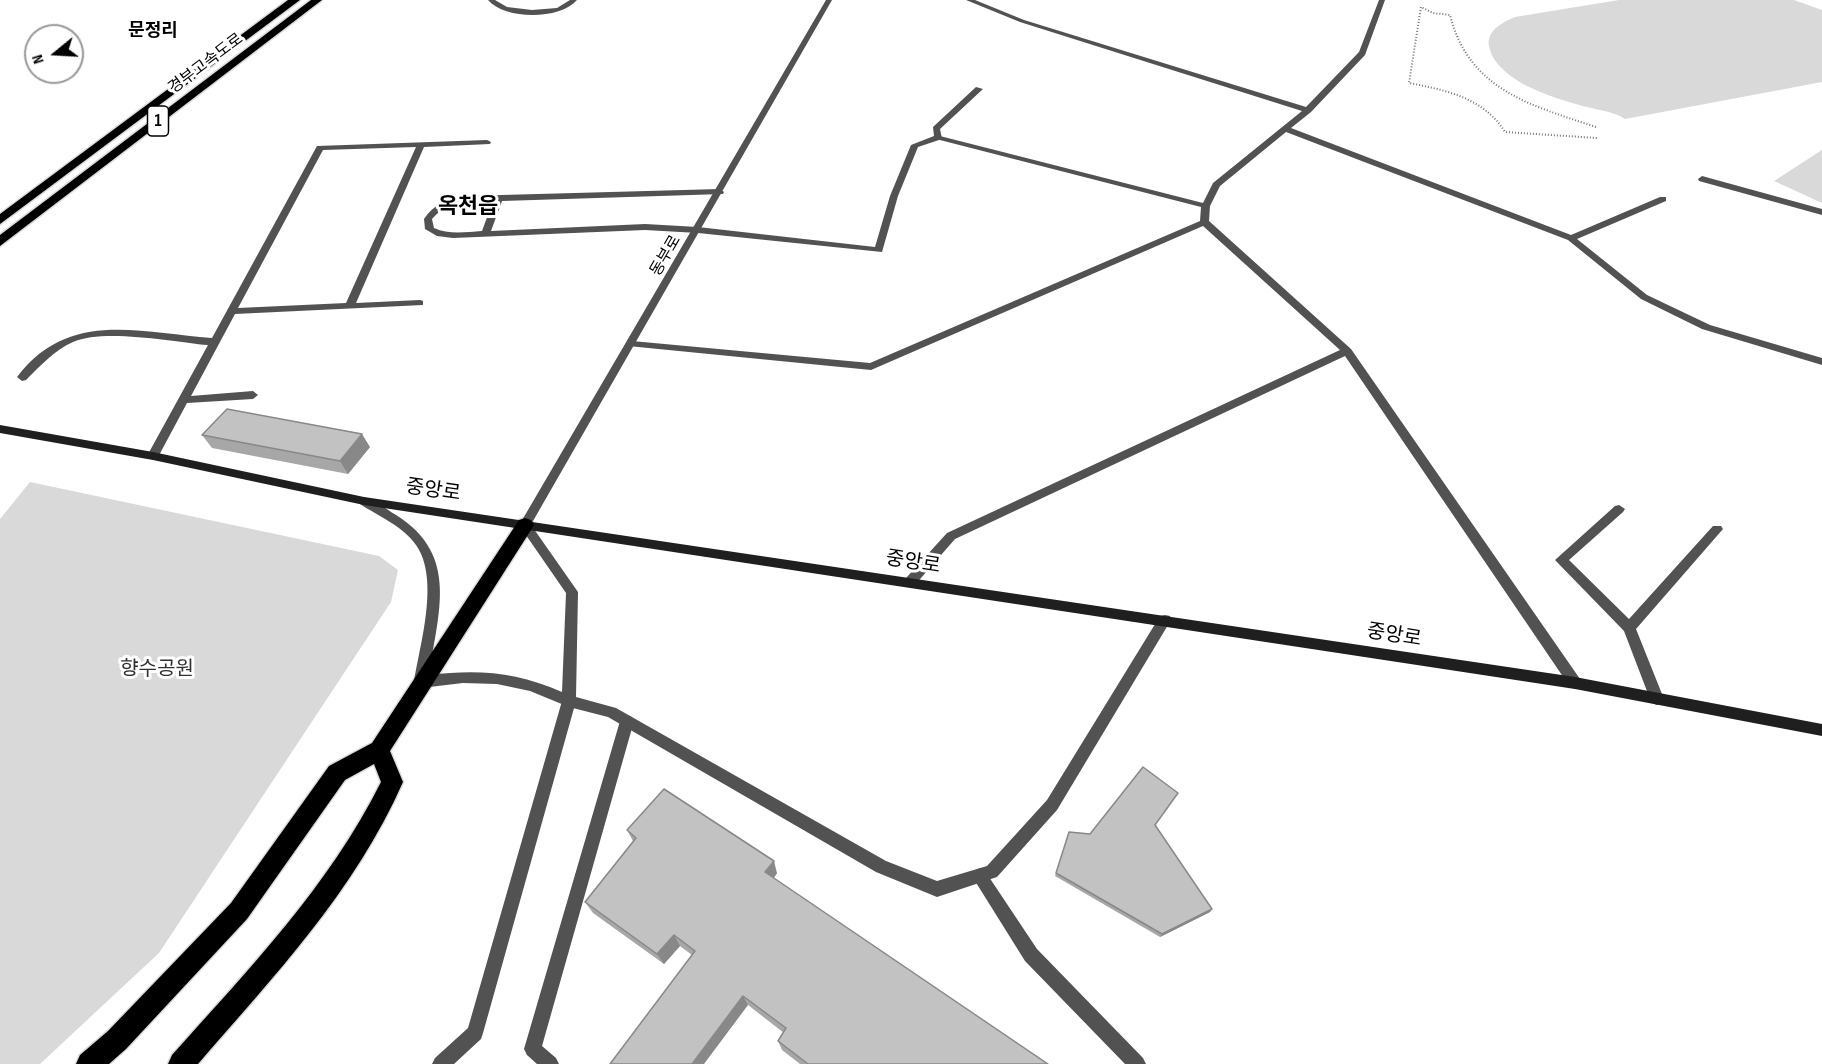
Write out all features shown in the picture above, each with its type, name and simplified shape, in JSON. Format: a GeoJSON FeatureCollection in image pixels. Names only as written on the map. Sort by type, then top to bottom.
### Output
{"type":"FeatureCollection","features":[{"type":"Feature","properties":{"kind":"highway","name":"경부고속도로"},"geometry":{"type":"LineString","coordinates":[[0,220],[295,0]]}},
{"type":"Feature","properties":{"kind":"highway","name":"경부고속도로"},"geometry":{"type":"LineString","coordinates":[[0,242],[317,0]]}},
{"type":"Feature","properties":{"kind":"highway"},"geometry":{"type":"LineString","coordinates":[[89,1064],[117,1040],[238,911],[337,772],[379,750],[525,525]]}},
{"type":"Feature","properties":{"kind":"highway"},"geometry":{"type":"LineString","coordinates":[[181,1064],[317,907],[378,814],[392,782],[379,750]]}},
{"type":"Feature","properties":{"kind":"main road","name":"중앙로"},"geometry":{"type":"LineString","coordinates":[[0,429],[153,456],[364,501],[1575,683],[1822,730]]}},
{"type":"Feature","properties":{"kind":"street"},"geometry":{"type":"LineString","coordinates":[[491,0],[498,7],[538,13],[563,9],[574,0]]}},
{"type":"Feature","properties":{"kind":"street","name":"동부로"},"geometry":{"type":"LineString","coordinates":[[525,525],[632,344],[829,0]]}},
{"type":"Feature","properties":{"kind":"street"},"geometry":{"type":"LineString","coordinates":[[969,0],[1022,21],[1308,110]]}},
{"type":"Feature","properties":{"kind":"street"},"geometry":{"type":"LineString","coordinates":[[1204,222],[1206,206],[1216,185],[1308,110],[1362,53],[1382,0]]}},
{"type":"Feature","properties":{"kind":"street"},"geometry":{"type":"LineString","coordinates":[[939,137],[936,129],[979,89]]}},
{"type":"Feature","properties":{"kind":"street"},"geometry":{"type":"LineString","coordinates":[[1285,129],[1571,238],[1644,297],[1706,327],[1822,362]]}},
{"type":"Feature","properties":{"kind":"street"},"geometry":{"type":"LineString","coordinates":[[720,192],[467,199],[449,202],[435,210],[428,219],[429,226],[444,235],[626,227],[698,230],[879,250],[894,196],[915,145],[939,137],[1206,206]]}},
{"type":"Feature","properties":{"kind":"street"},"geometry":{"type":"LineString","coordinates":[[153,456],[320,148],[487,142]]}},
{"type":"Feature","properties":{"kind":"street"},"geometry":{"type":"LineString","coordinates":[[350,306],[422,144]]}},
{"type":"Feature","properties":{"kind":"street"},"geometry":{"type":"LineString","coordinates":[[1702,179],[1822,212]]}},
{"type":"Feature","properties":{"kind":"street"},"geometry":{"type":"LineString","coordinates":[[485,234],[499,198]]}},
{"type":"Feature","properties":{"kind":"street"},"geometry":{"type":"LineString","coordinates":[[1571,238],[1663,199]]}},
{"type":"Feature","properties":{"kind":"street"},"geometry":{"type":"LineString","coordinates":[[632,344],[871,367],[1204,222]]}},
{"type":"Feature","properties":{"kind":"street"},"geometry":{"type":"LineString","coordinates":[[1204,222],[1347,351],[1575,683]]}},
{"type":"Feature","properties":{"kind":"street"},"geometry":{"type":"LineString","coordinates":[[231,311],[420,303]]}},
{"type":"Feature","properties":{"kind":"street"},"geometry":{"type":"LineString","coordinates":[[22,377],[55,348],[78,336],[101,334],[214,342]]}},
{"type":"Feature","properties":{"kind":"street"},"geometry":{"type":"LineString","coordinates":[[910,582],[951,536],[1347,351]]}},
{"type":"Feature","properties":{"kind":"street"},"geometry":{"type":"LineString","coordinates":[[183,400],[253,395]]}},
{"type":"Feature","properties":{"kind":"street"},"geometry":{"type":"LineString","coordinates":[[364,501],[420,541],[429,559],[436,589],[421,682],[468,675],[513,678],[569,701],[610,712],[881,867],[937,889],[992,872],[1052,805],[1165,620]]}},
{"type":"Feature","properties":{"kind":"street"},"geometry":{"type":"LineString","coordinates":[[1619,509],[1561,560],[1629,628],[1657,699]]}},
{"type":"Feature","properties":{"kind":"street"},"geometry":{"type":"LineString","coordinates":[[441,1064],[475,1033],[569,701],[572,592],[525,525]]}},
{"type":"Feature","properties":{"kind":"street"},"geometry":{"type":"LineString","coordinates":[[1629,628],[1717,529]]}},
{"type":"Feature","properties":{"kind":"street"},"geometry":{"type":"LineString","coordinates":[[550,1064],[533,1049],[627,721]]}},
{"type":"Feature","properties":{"kind":"street"},"geometry":{"type":"LineString","coordinates":[[980,876],[1031,955],[1137,1064]]}},
{"type":"Feature","properties":{"kind":"path"},"geometry":{"type":"LineString","coordinates":[[1596,127],[1546,111],[1508,93],[1480,74],[1461,52],[1452,33],[1450,15],[1421,8],[1409,83],[1435,87],[1484,107],[1500,121],[1504,132],[1597,138]]}},
{"type":"Feature","properties":{"kind":"green space"},"geometry":{"type":"Polygon","coordinates":[[[1619,0],[1794,0],[1822,10],[1822,82],[1625,119],[1529,87],[1503,70],[1494,59],[1489,46],[1490,36],[1496,28],[1510,19],[1619,0]]]}},
{"type":"Feature","properties":{"kind":"green space"},"geometry":{"type":"Polygon","coordinates":[[[1822,150],[1822,203],[1774,181],[1822,150]]]}},
{"type":"Feature","properties":{"kind":"green space","name":"향수공원"},"geometry":{"type":"Polygon","coordinates":[[[30,482],[379,556],[398,570],[391,602],[159,953],[40,1064],[0,1064],[0,519],[30,482]]]}},
{"type":"Feature","properties":{"kind":"building"},"geometry":{"type":"Polygon","coordinates":[[[227,409],[362,434],[340,461],[202,435],[227,409]]]}},
{"type":"Feature","properties":{"kind":"building"},"geometry":{"type":"Polygon","coordinates":[[[1143,767],[1178,793],[1155,825],[1212,909],[1162,934],[1056,873],[1069,832],[1090,834],[1143,767]]]}},
{"type":"Feature","properties":{"kind":"building"},"geometry":{"type":"Polygon","coordinates":[[[664,789],[774,861],[765,872],[1048,1064],[808,1064],[778,1041],[786,1028],[743,996],[692,1064],[610,1064],[695,951],[674,935],[657,954],[585,902],[636,838],[627,830],[664,789]]]}},
{"type":"Feature","properties":{"kind":"district","name":"문정리"},"geometry":{"type":"Point","coordinates":[153,31]}},
{"type":"Feature","properties":{"kind":"district","name":"옥천읍"},"geometry":{"type":"Point","coordinates":[468,207]}}]}
